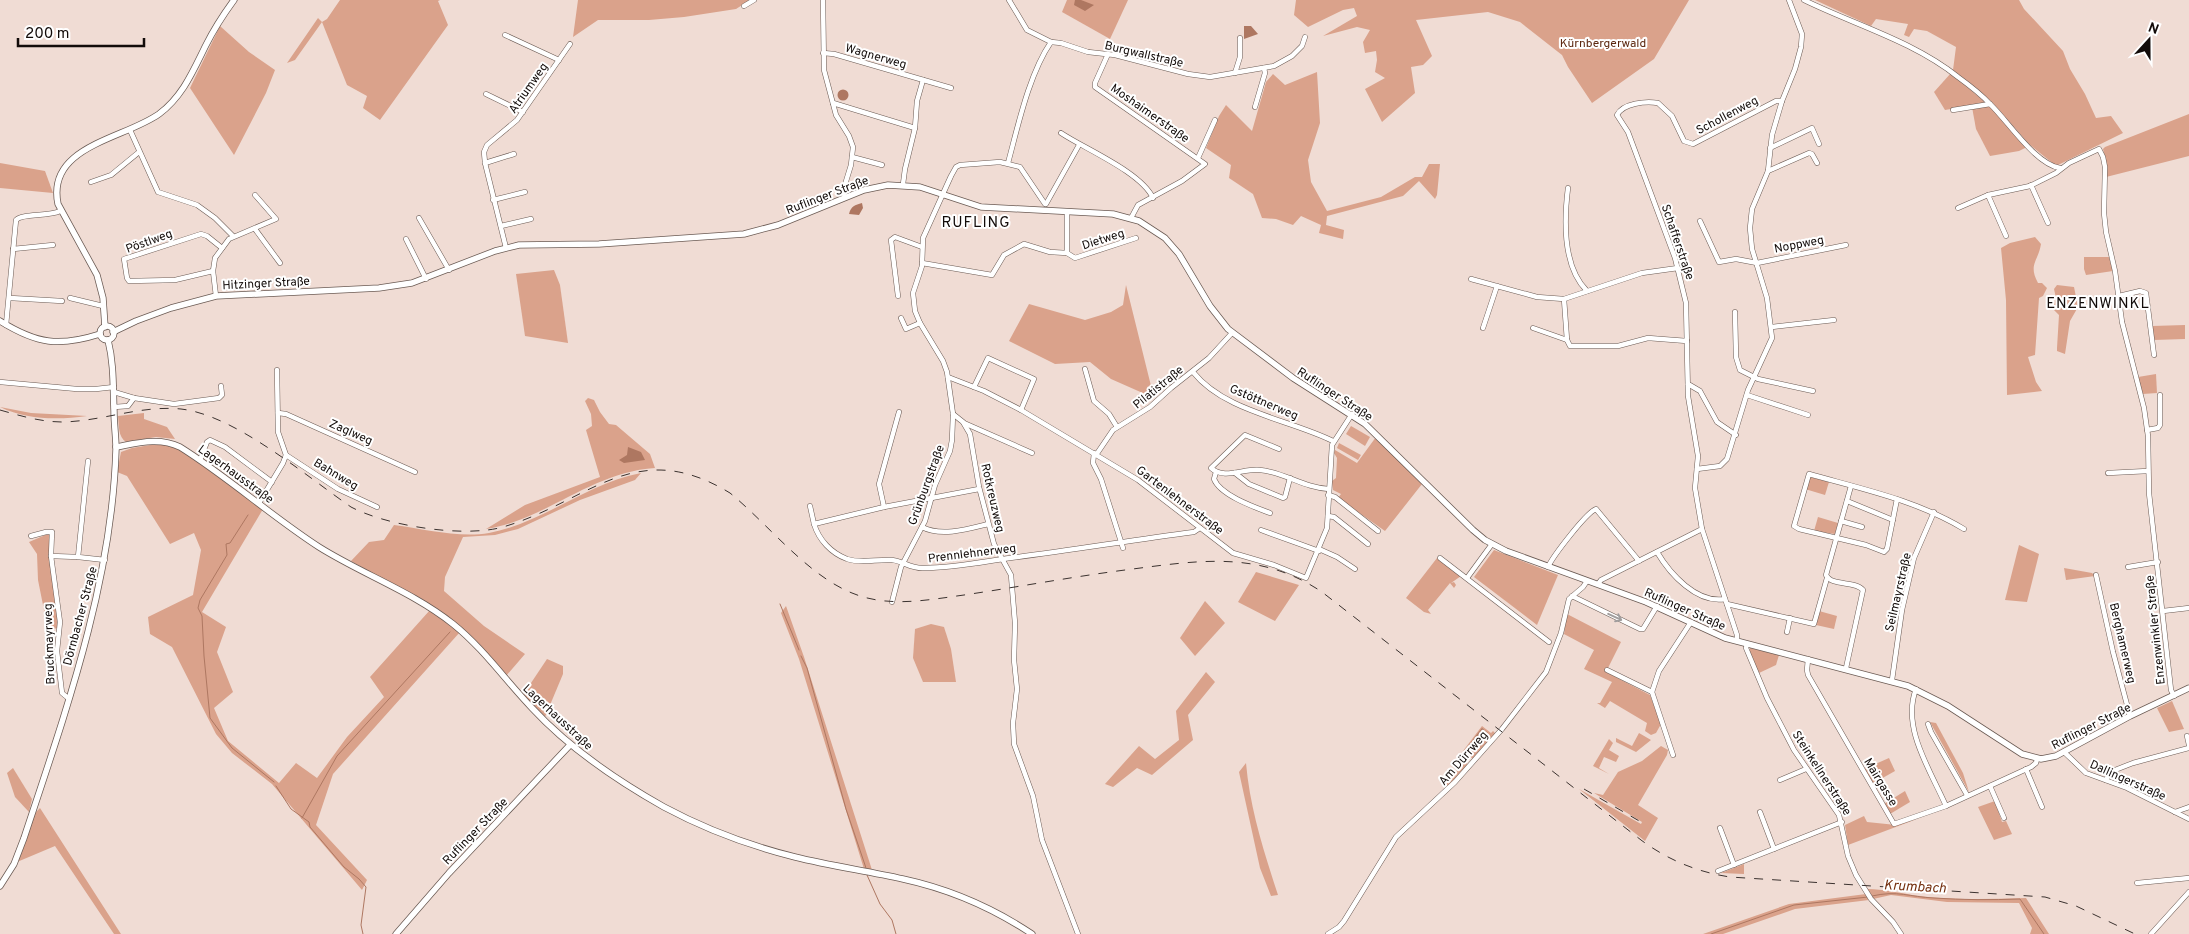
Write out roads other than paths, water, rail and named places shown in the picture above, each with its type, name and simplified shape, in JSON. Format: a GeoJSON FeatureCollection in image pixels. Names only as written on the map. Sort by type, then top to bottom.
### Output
{"type":"FeatureCollection","features":[{"type":"Feature","properties":{"kind":"street"},"geometry":{"type":"LineString","coordinates":[[0,321],[40,339],[61,343],[79,341],[100,334],[105,327],[99,282],[95,270],[60,211],[57,198],[57,184],[66,164],[83,151],[130,130],[157,115],[178,96],[189,80],[215,28],[234,0]]}},
{"type":"Feature","properties":{"kind":"street"},"geometry":{"type":"LineString","coordinates":[[744,6],[754,0]]}},
{"type":"Feature","properties":{"kind":"street"},"geometry":{"type":"LineString","coordinates":[[823,0],[822,53],[824,70],[836,115],[852,142],[852,157],[843,191],[844,197]]}},
{"type":"Feature","properties":{"kind":"street","name":"Burgwallstraße"},"geometry":{"type":"LineString","coordinates":[[1009,0],[1022,25],[1030,33],[1051,42],[1203,77],[1218,77],[1279,64],[1292,56],[1302,46],[1305,37]]}},
{"type":"Feature","properties":{"kind":"street"},"geometry":{"type":"LineString","coordinates":[[1697,469],[1722,465],[1727,459],[1754,377],[1772,338],[1768,298],[1750,234],[1751,214],[1768,171],[1770,148],[1782,101],[1796,69],[1801,47],[1802,34],[1789,0]]}},
{"type":"Feature","properties":{"kind":"street"},"geometry":{"type":"LineString","coordinates":[[1804,0],[1922,53],[1958,77],[1990,104],[2028,146],[2051,165],[2060,168],[2031,186],[1988,195],[1958,208]]}},
{"type":"Feature","properties":{"kind":"street"},"geometry":{"type":"LineString","coordinates":[[505,35],[558,60]]}},
{"type":"Feature","properties":{"kind":"street"},"geometry":{"type":"LineString","coordinates":[[1235,72],[1240,57],[1240,38]]}},
{"type":"Feature","properties":{"kind":"street"},"geometry":{"type":"LineString","coordinates":[[1046,212],[1045,204],[1022,168],[1008,163],[1028,95],[1045,51],[1051,42]]}},
{"type":"Feature","properties":{"kind":"street","name":"Atriumweg"},"geometry":{"type":"LineString","coordinates":[[506,248],[493,200],[484,152],[487,145],[514,124],[570,44]]}},
{"type":"Feature","properties":{"kind":"street","name":"Wagnerweg"},"geometry":{"type":"LineString","coordinates":[[822,53],[834,54],[951,88]]}},
{"type":"Feature","properties":{"kind":"street","name":"Moshaimerstraße"},"geometry":{"type":"LineString","coordinates":[[1108,54],[1095,87],[1205,164],[1202,168],[1153,198],[1138,205],[1131,218]]}},
{"type":"Feature","properties":{"kind":"street"},"geometry":{"type":"LineString","coordinates":[[1256,107],[1265,73],[1264,68]]}},
{"type":"Feature","properties":{"kind":"street"},"geometry":{"type":"LineString","coordinates":[[903,184],[915,128],[917,101],[923,80]]}},
{"type":"Feature","properties":{"kind":"street"},"geometry":{"type":"LineString","coordinates":[[486,94],[523,112]]}},
{"type":"Feature","properties":{"kind":"street","name":"Schollenweg"},"geometry":{"type":"LineString","coordinates":[[1617,115],[1620,110],[1634,105],[1648,102],[1658,103],[1672,116],[1682,139],[1693,144],[1776,101],[1782,101]]}},
{"type":"Feature","properties":{"kind":"street"},"geometry":{"type":"LineString","coordinates":[[833,103],[915,128]]}},
{"type":"Feature","properties":{"kind":"street"},"geometry":{"type":"LineString","coordinates":[[1953,110],[1990,104]]}},
{"type":"Feature","properties":{"kind":"street","name":"Schafferstraße"},"geometry":{"type":"LineString","coordinates":[[1617,115],[1628,132],[1678,268],[1686,303],[1688,384],[1698,456],[1695,488],[1702,529],[1737,634],[1737,641]]}},
{"type":"Feature","properties":{"kind":"street","name":"Moshaimerstraße"},"geometry":{"type":"LineString","coordinates":[[1198,158],[1216,120]]}},
{"type":"Feature","properties":{"kind":"street"},"geometry":{"type":"LineString","coordinates":[[1770,148],[1812,128],[1819,144]]}},
{"type":"Feature","properties":{"kind":"street"},"geometry":{"type":"LineString","coordinates":[[130,130],[158,192],[197,205],[215,218],[233,236]]}},
{"type":"Feature","properties":{"kind":"street"},"geometry":{"type":"LineString","coordinates":[[1061,133],[1138,178],[1153,198]]}},
{"type":"Feature","properties":{"kind":"street"},"geometry":{"type":"LineString","coordinates":[[1045,204],[1079,145]]}},
{"type":"Feature","properties":{"kind":"street","name":"Enzenwinkler Straße"},"geometry":{"type":"LineString","coordinates":[[2060,168],[2099,149],[2103,157],[2106,232],[2123,326],[2143,402],[2147,430],[2148,471],[2174,696]]}},
{"type":"Feature","properties":{"kind":"street"},"geometry":{"type":"LineString","coordinates":[[92,182],[107,177],[139,152]]}},
{"type":"Feature","properties":{"kind":"street"},"geometry":{"type":"LineString","coordinates":[[1768,171],[1809,152],[1817,163]]}},
{"type":"Feature","properties":{"kind":"street"},"geometry":{"type":"LineString","coordinates":[[485,163],[514,154]]}},
{"type":"Feature","properties":{"kind":"street"},"geometry":{"type":"LineString","coordinates":[[852,157],[882,164]]}},
{"type":"Feature","properties":{"kind":"street","name":"Grünburgstraße"},"geometry":{"type":"LineString","coordinates":[[892,602],[902,562],[922,527],[951,446],[953,414],[948,377],[943,361],[920,324],[915,312],[914,293],[922,263],[922,247],[925,233],[944,195],[951,176],[958,166],[1008,163]]}},
{"type":"Feature","properties":{"kind":"street","name":"Ruflinger Straße"},"geometry":{"type":"LineString","coordinates":[[506,248],[532,244],[585,244],[735,235],[778,224],[844,197],[872,188],[903,184],[924,188],[981,207],[1046,212],[1112,214],[1131,218],[1153,229],[1169,242],[1215,314],[1232,333],[1293,378],[1352,414],[1380,437],[1473,530],[1492,544],[1548,567],[1657,606],[1737,641],[1892,680],[1916,689],[1948,706],[2017,752],[2037,758],[2050,758],[2064,752],[2130,716],[2189,688]]}},
{"type":"Feature","properties":{"kind":"street"},"geometry":{"type":"LineString","coordinates":[[2031,186],[2048,223]]}},
{"type":"Feature","properties":{"kind":"street"},"geometry":{"type":"LineString","coordinates":[[1568,188],[1566,233],[1574,276],[1586,291]]}},
{"type":"Feature","properties":{"kind":"street"},"geometry":{"type":"LineString","coordinates":[[493,200],[525,192]]}},
{"type":"Feature","properties":{"kind":"street"},"geometry":{"type":"LineString","coordinates":[[216,296],[213,271],[215,258],[228,239],[276,219],[255,195]]}},
{"type":"Feature","properties":{"kind":"street"},"geometry":{"type":"LineString","coordinates":[[1988,195],[2006,236]]}},
{"type":"Feature","properties":{"kind":"street"},"geometry":{"type":"LineString","coordinates":[[6,325],[10,298],[15,222],[18,217],[49,215],[60,211]]}},
{"type":"Feature","properties":{"kind":"street"},"geometry":{"type":"LineString","coordinates":[[922,263],[992,275],[1004,255],[1024,244],[1050,252],[1067,253],[1067,213]]}},
{"type":"Feature","properties":{"kind":"street"},"geometry":{"type":"LineString","coordinates":[[419,218],[449,270]]}},
{"type":"Feature","properties":{"kind":"street"},"geometry":{"type":"LineString","coordinates":[[501,226],[531,219]]}},
{"type":"Feature","properties":{"kind":"street"},"geometry":{"type":"LineString","coordinates":[[1700,221],[1719,262],[1736,258],[1757,264]]}},
{"type":"Feature","properties":{"kind":"street"},"geometry":{"type":"LineString","coordinates":[[255,229],[280,263]]}},
{"type":"Feature","properties":{"kind":"street","name":"Pöstlweg"},"geometry":{"type":"LineString","coordinates":[[213,271],[176,280],[129,281],[124,259],[201,234],[207,236],[222,248]]}},
{"type":"Feature","properties":{"kind":"street"},"geometry":{"type":"LineString","coordinates":[[898,296],[891,240],[895,237],[922,247]]}},
{"type":"Feature","properties":{"kind":"street","name":"Dietweg"},"geometry":{"type":"LineString","coordinates":[[1067,253],[1075,258],[1136,238]]}},
{"type":"Feature","properties":{"kind":"street"},"geometry":{"type":"LineString","coordinates":[[406,240],[426,279]]}},
{"type":"Feature","properties":{"kind":"street"},"geometry":{"type":"LineString","coordinates":[[13,248],[53,245]]}},
{"type":"Feature","properties":{"kind":"street","name":"Noppweg"},"geometry":{"type":"LineString","coordinates":[[1757,264],[1846,245]]}},
{"type":"Feature","properties":{"kind":"street","name":"Hitzinger Straße"},"geometry":{"type":"LineString","coordinates":[[113,332],[136,320],[216,296],[255,292],[391,287],[426,279],[506,248]]}},
{"type":"Feature","properties":{"kind":"street"},"geometry":{"type":"LineString","coordinates":[[1471,279],[1537,297],[1564,299],[1642,273],[1678,268]]}},
{"type":"Feature","properties":{"kind":"street"},"geometry":{"type":"LineString","coordinates":[[1483,328],[1497,286]]}},
{"type":"Feature","properties":{"kind":"street"},"geometry":{"type":"LineString","coordinates":[[2119,296],[2141,290],[2146,293],[2154,355]]}},
{"type":"Feature","properties":{"kind":"street"},"geometry":{"type":"LineString","coordinates":[[10,298],[62,301]]}},
{"type":"Feature","properties":{"kind":"street"},"geometry":{"type":"LineString","coordinates":[[70,298],[103,306]]}},
{"type":"Feature","properties":{"kind":"street"},"geometry":{"type":"LineString","coordinates":[[1564,299],[1567,340],[1570,346],[1618,346],[1648,338],[1687,341]]}},
{"type":"Feature","properties":{"kind":"street"},"geometry":{"type":"LineString","coordinates":[[1734,312],[1738,367],[1754,377],[1813,392]]}},
{"type":"Feature","properties":{"kind":"street"},"geometry":{"type":"LineString","coordinates":[[901,318],[906,328],[920,324]]}},
{"type":"Feature","properties":{"kind":"street"},"geometry":{"type":"LineString","coordinates":[[1772,327],[1834,320]]}},
{"type":"Feature","properties":{"kind":"street"},"geometry":{"type":"LineString","coordinates":[[100,334],[104,339],[112,338],[113,332],[111,328],[105,327]]}},
{"type":"Feature","properties":{"kind":"street"},"geometry":{"type":"LineString","coordinates":[[1533,328],[1567,340]]}},
{"type":"Feature","properties":{"kind":"street","name":"Pilatistraße"},"geometry":{"type":"LineString","coordinates":[[1095,454],[1109,435],[1118,427],[1142,414],[1193,372],[1216,352],[1232,333]]}},
{"type":"Feature","properties":{"kind":"street","name":"Dörnbacher Straße"},"geometry":{"type":"LineString","coordinates":[[0,886],[21,848],[91,623],[105,560],[116,447],[112,361],[108,340]]}},
{"type":"Feature","properties":{"kind":"street"},"geometry":{"type":"LineString","coordinates":[[974,387],[988,358],[1034,379],[1021,410]]}},
{"type":"Feature","properties":{"kind":"street"},"geometry":{"type":"LineString","coordinates":[[1085,369],[1094,401],[1109,414],[1118,427]]}},
{"type":"Feature","properties":{"kind":"street"},"geometry":{"type":"LineString","coordinates":[[259,502],[286,455],[278,437],[277,370]]}},
{"type":"Feature","properties":{"kind":"street","name":"Gstöttnerweg"},"geometry":{"type":"LineString","coordinates":[[1193,372],[1214,390],[1236,403],[1333,441]]}},
{"type":"Feature","properties":{"kind":"street","name":"Gartenlehnerstraße"},"geometry":{"type":"LineString","coordinates":[[948,377],[974,387],[1021,410],[1145,484],[1233,553],[1274,565],[1306,578],[1319,550]]}},
{"type":"Feature","properties":{"kind":"street"},"geometry":{"type":"LineString","coordinates":[[0,382],[114,390],[134,398],[177,404],[219,398],[222,395],[221,386]]}},
{"type":"Feature","properties":{"kind":"street"},"geometry":{"type":"LineString","coordinates":[[1688,384],[1700,391],[1717,422],[1736,435]]}},
{"type":"Feature","properties":{"kind":"street"},"geometry":{"type":"LineString","coordinates":[[2147,430],[2158,428],[2160,424],[2160,395]]}},
{"type":"Feature","properties":{"kind":"street"},"geometry":{"type":"LineString","coordinates":[[1747,396],[1808,416]]}},
{"type":"Feature","properties":{"kind":"street"},"geometry":{"type":"LineString","coordinates":[[114,407],[128,406],[134,398]]}},
{"type":"Feature","properties":{"kind":"street"},"geometry":{"type":"LineString","coordinates":[[884,506],[879,484],[900,412]]}},
{"type":"Feature","properties":{"kind":"street","name":"Zaglweg"},"geometry":{"type":"LineString","coordinates":[[278,413],[286,414],[415,472]]}},
{"type":"Feature","properties":{"kind":"street","name":"Rotkreuzweg"},"geometry":{"type":"LineString","coordinates":[[953,414],[963,422],[972,439],[988,524],[994,544],[1011,572],[1015,623],[1014,660],[1017,689],[1013,723],[1014,744],[1033,796],[1042,840],[1078,934]]}},
{"type":"Feature","properties":{"kind":"street"},"geometry":{"type":"LineString","coordinates":[[1319,550],[1326,531],[1328,516],[1328,489],[1333,441],[1352,414]]}},
{"type":"Feature","properties":{"kind":"street"},"geometry":{"type":"LineString","coordinates":[[963,422],[1032,453]]}},
{"type":"Feature","properties":{"kind":"street"},"geometry":{"type":"LineString","coordinates":[[1279,449],[1245,435],[1211,468],[1216,472],[1235,473],[1258,470],[1290,478],[1314,488],[1328,489]]}},
{"type":"Feature","properties":{"kind":"street"},"geometry":{"type":"LineString","coordinates":[[200,460],[207,442],[210,440],[225,448],[272,482]]}},
{"type":"Feature","properties":{"kind":"street","name":"Lagerhausstraße"},"geometry":{"type":"LineString","coordinates":[[116,447],[147,441],[162,441],[180,447],[315,544],[426,605],[451,622],[468,638],[536,713],[570,744],[596,765],[630,787],[696,822],[780,853],[916,882],[971,901],[1003,916],[1032,934]]}},
{"type":"Feature","properties":{"kind":"street"},"geometry":{"type":"LineString","coordinates":[[1095,454],[1092,463],[1101,479],[1123,548]]}},
{"type":"Feature","properties":{"kind":"street","name":"Bahnweg"},"geometry":{"type":"LineString","coordinates":[[286,455],[338,489],[377,507]]}},
{"type":"Feature","properties":{"kind":"street"},"geometry":{"type":"LineString","coordinates":[[78,558],[88,461]]}},
{"type":"Feature","properties":{"kind":"street"},"geometry":{"type":"LineString","coordinates":[[2108,473],[2148,471]]}},
{"type":"Feature","properties":{"kind":"street"},"geometry":{"type":"LineString","coordinates":[[1216,472],[1214,479],[1219,487],[1270,513]]}},
{"type":"Feature","properties":{"kind":"street"},"geometry":{"type":"LineString","coordinates":[[1235,473],[1249,484],[1283,498],[1285,497],[1290,478]]}},
{"type":"Feature","properties":{"kind":"street"},"geometry":{"type":"LineString","coordinates":[[1898,499],[1887,549],[1884,552],[1798,529],[1794,524],[1809,474],[1898,499],[1934,512],[1964,529]]}},
{"type":"Feature","properties":{"kind":"street"},"geometry":{"type":"LineString","coordinates":[[1657,552],[1668,567],[1695,594],[1814,624],[1836,538],[1852,486]]}},
{"type":"Feature","properties":{"kind":"street"},"geometry":{"type":"LineString","coordinates":[[814,524],[884,506],[980,489]]}},
{"type":"Feature","properties":{"kind":"street"},"geometry":{"type":"LineString","coordinates":[[1328,495],[1335,497],[1378,531]]}},
{"type":"Feature","properties":{"kind":"street"},"geometry":{"type":"LineString","coordinates":[[1847,502],[1893,520]]}},
{"type":"Feature","properties":{"kind":"street","name":"Prennlehnerweg"},"geometry":{"type":"LineString","coordinates":[[810,506],[818,534],[838,555],[862,562],[894,560],[902,562],[909,567],[925,568],[1194,532],[1200,528]]}},
{"type":"Feature","properties":{"kind":"street"},"geometry":{"type":"LineString","coordinates":[[1548,567],[1583,522],[1596,509],[1640,561]]}},
{"type":"Feature","properties":{"kind":"street","name":"Seilmayrstraße"},"geometry":{"type":"LineString","coordinates":[[1892,680],[1902,610],[1914,558],[1934,512]]}},
{"type":"Feature","properties":{"kind":"street"},"geometry":{"type":"LineString","coordinates":[[1328,516],[1334,517],[1368,544]]}},
{"type":"Feature","properties":{"kind":"street"},"geometry":{"type":"LineString","coordinates":[[1841,521],[1862,527]]}},
{"type":"Feature","properties":{"kind":"street"},"geometry":{"type":"LineString","coordinates":[[922,527],[931,531],[941,532],[988,524]]}},
{"type":"Feature","properties":{"kind":"street"},"geometry":{"type":"LineString","coordinates":[[1598,584],[1601,580],[1702,529]]}},
{"type":"Feature","properties":{"kind":"street"},"geometry":{"type":"LineString","coordinates":[[1260,530],[1319,550],[1340,559],[1355,570]]}},
{"type":"Feature","properties":{"kind":"street","name":"Bruckmayrweg"},"geometry":{"type":"LineString","coordinates":[[31,536],[52,532],[51,556],[60,622],[57,649],[58,678],[62,693],[68,698]]}},
{"type":"Feature","properties":{"kind":"street"},"geometry":{"type":"LineString","coordinates":[[1467,578],[1492,544]]}},
{"type":"Feature","properties":{"kind":"street"},"geometry":{"type":"LineString","coordinates":[[51,556],[105,560]]}},
{"type":"Feature","properties":{"kind":"street"},"geometry":{"type":"LineString","coordinates":[[1440,558],[1549,642]]}},
{"type":"Feature","properties":{"kind":"street","name":"Enzenwinkler Straße"},"geometry":{"type":"LineString","coordinates":[[2128,567],[2158,562]]}},
{"type":"Feature","properties":{"kind":"street","name":"Berghamerweg"},"geometry":{"type":"LineString","coordinates":[[2096,575],[2113,652],[2130,716]]}},
{"type":"Feature","properties":{"kind":"street"},"geometry":{"type":"LineString","coordinates":[[1827,578],[1859,586],[1863,590],[1846,668]]}},
{"type":"Feature","properties":{"kind":"street","name":"Am Dürrweg"},"geometry":{"type":"LineString","coordinates":[[1328,934],[1340,926],[1396,837],[1456,782],[1502,729],[1546,672],[1561,633],[1567,604],[1587,581]]}},
{"type":"Feature","properties":{"kind":"street"},"geometry":{"type":"LineString","coordinates":[[1572,596],[1640,629],[1657,606]]}},
{"type":"Feature","properties":{"kind":"street"},"geometry":{"type":"LineString","coordinates":[[2163,611],[2189,608]]}},
{"type":"Feature","properties":{"kind":"street"},"geometry":{"type":"LineString","coordinates":[[1787,632],[1790,618]]}},
{"type":"Feature","properties":{"kind":"street"},"geometry":{"type":"LineString","coordinates":[[1672,755],[1652,692],[1659,671],[1691,622]]}},
{"type":"Feature","properties":{"kind":"street","name":"Steinkellnerstraße"},"geometry":{"type":"LineString","coordinates":[[1747,644],[1746,648],[1767,698],[1806,769],[1835,808],[1842,822],[1850,862],[1871,899],[1893,922],[1900,934]]}},
{"type":"Feature","properties":{"kind":"street","name":"Mairgasse"},"geometry":{"type":"LineString","coordinates":[[1808,659],[1808,676],[1894,824],[1914,819],[1990,786],[2026,769],[2036,763],[2037,758]]}},
{"type":"Feature","properties":{"kind":"street"},"geometry":{"type":"LineString","coordinates":[[1607,670],[1652,692]]}},
{"type":"Feature","properties":{"kind":"street"},"geometry":{"type":"LineString","coordinates":[[1916,689],[1912,699],[1913,730],[1946,806]]}},
{"type":"Feature","properties":{"kind":"street"},"geometry":{"type":"LineString","coordinates":[[1928,724],[1967,795]]}},
{"type":"Feature","properties":{"kind":"street"},"geometry":{"type":"LineString","coordinates":[[2106,780],[2110,772],[2132,763],[2189,746],[2187,736]]}},
{"type":"Feature","properties":{"kind":"street","name":"Ruflinger Straße"},"geometry":{"type":"LineString","coordinates":[[396,934],[449,873],[570,744]]}},
{"type":"Feature","properties":{"kind":"street","name":"Dallingerstraße"},"geometry":{"type":"LineString","coordinates":[[2064,752],[2086,773],[2106,780],[2189,819]]}},
{"type":"Feature","properties":{"kind":"street"},"geometry":{"type":"LineString","coordinates":[[1780,780],[1806,769]]}},
{"type":"Feature","properties":{"kind":"street"},"geometry":{"type":"LineString","coordinates":[[2026,769],[2042,807]]}},
{"type":"Feature","properties":{"kind":"street"},"geometry":{"type":"LineString","coordinates":[[1990,786],[2004,818]]}},
{"type":"Feature","properties":{"kind":"street"},"geometry":{"type":"LineString","coordinates":[[2175,812],[2189,807]]}},
{"type":"Feature","properties":{"kind":"street"},"geometry":{"type":"LineString","coordinates":[[1760,812],[1774,849]]}},
{"type":"Feature","properties":{"kind":"street"},"geometry":{"type":"LineString","coordinates":[[1718,871],[1842,822]]}},
{"type":"Feature","properties":{"kind":"street"},"geometry":{"type":"LineString","coordinates":[[1720,828],[1734,865]]}},
{"type":"Feature","properties":{"kind":"street"},"geometry":{"type":"LineString","coordinates":[[2137,883],[2189,878]]}},
{"type":"Feature","properties":{"kind":"street"},"geometry":{"type":"LineString","coordinates":[[2150,934],[2189,892]]}},
{"type":"Feature","properties":{"kind":"waterway"},"geometry":{"type":"LineString","coordinates":[[248,515],[230,543],[226,544],[227,555],[200,600],[198,608],[202,616],[210,718],[232,748],[274,782]]}},
{"type":"Feature","properties":{"kind":"waterway"},"geometry":{"type":"LineString","coordinates":[[780,604],[799,650]]}},
{"type":"Feature","properties":{"kind":"waterway"},"geometry":{"type":"LineString","coordinates":[[302,818],[337,756],[450,632]]}},
{"type":"Feature","properties":{"kind":"waterway"},"geometry":{"type":"LineString","coordinates":[[801,656],[807,668],[846,809],[866,868]]}},
{"type":"Feature","properties":{"kind":"waterway"},"geometry":{"type":"LineString","coordinates":[[276,786],[291,809],[309,822],[310,827],[344,867],[366,887],[361,925],[363,934]]}},
{"type":"Feature","properties":{"kind":"waterway"},"geometry":{"type":"LineString","coordinates":[[867,875],[880,904],[892,920],[896,934]]}},
{"type":"Feature","properties":{"kind":"waterway","name":"Krumbach"},"geometry":{"type":"LineString","coordinates":[[1872,896],[1896,894],[1956,899],[2020,899],[2044,934]]}},
{"type":"Feature","properties":{"kind":"waterway","name":"Krumbach"},"geometry":{"type":"LineString","coordinates":[[1711,934],[1794,905],[1868,897]]}},
{"type":"Feature","properties":{"kind":"railway"},"geometry":{"type":"LineString","coordinates":[[0,410],[55,422],[78,421],[166,408],[202,414],[224,422],[247,434],[351,507],[384,520],[447,531],[487,530],[503,527],[534,516],[613,479],[639,472],[667,470],[696,477],[730,493],[788,548],[835,585],[866,598],[894,602],[936,599],[1177,564],[1226,562],[1274,569],[1298,578],[1322,592],[1641,840],[1662,854],[1683,864],[1706,872],[1730,877],[2045,897],[2076,906],[2135,934]]}},
{"type":"Feature","properties":{"kind":"railway"},"geometry":{"type":"LineString","coordinates":[[1584,789],[1641,822]]}},
{"type":"Feature","properties":{"kind":"district","name":"RUFLING"},"geometry":{"type":"Point","coordinates":[976,222]}},
{"type":"Feature","properties":{"kind":"district","name":"ENZENWINKL"},"geometry":{"type":"Point","coordinates":[2098,303]}},
{"type":"Feature","properties":{"kind":"park label","name":"Kürnbergerwald"},"geometry":{"type":"Point","coordinates":[1603,43]}}]}
